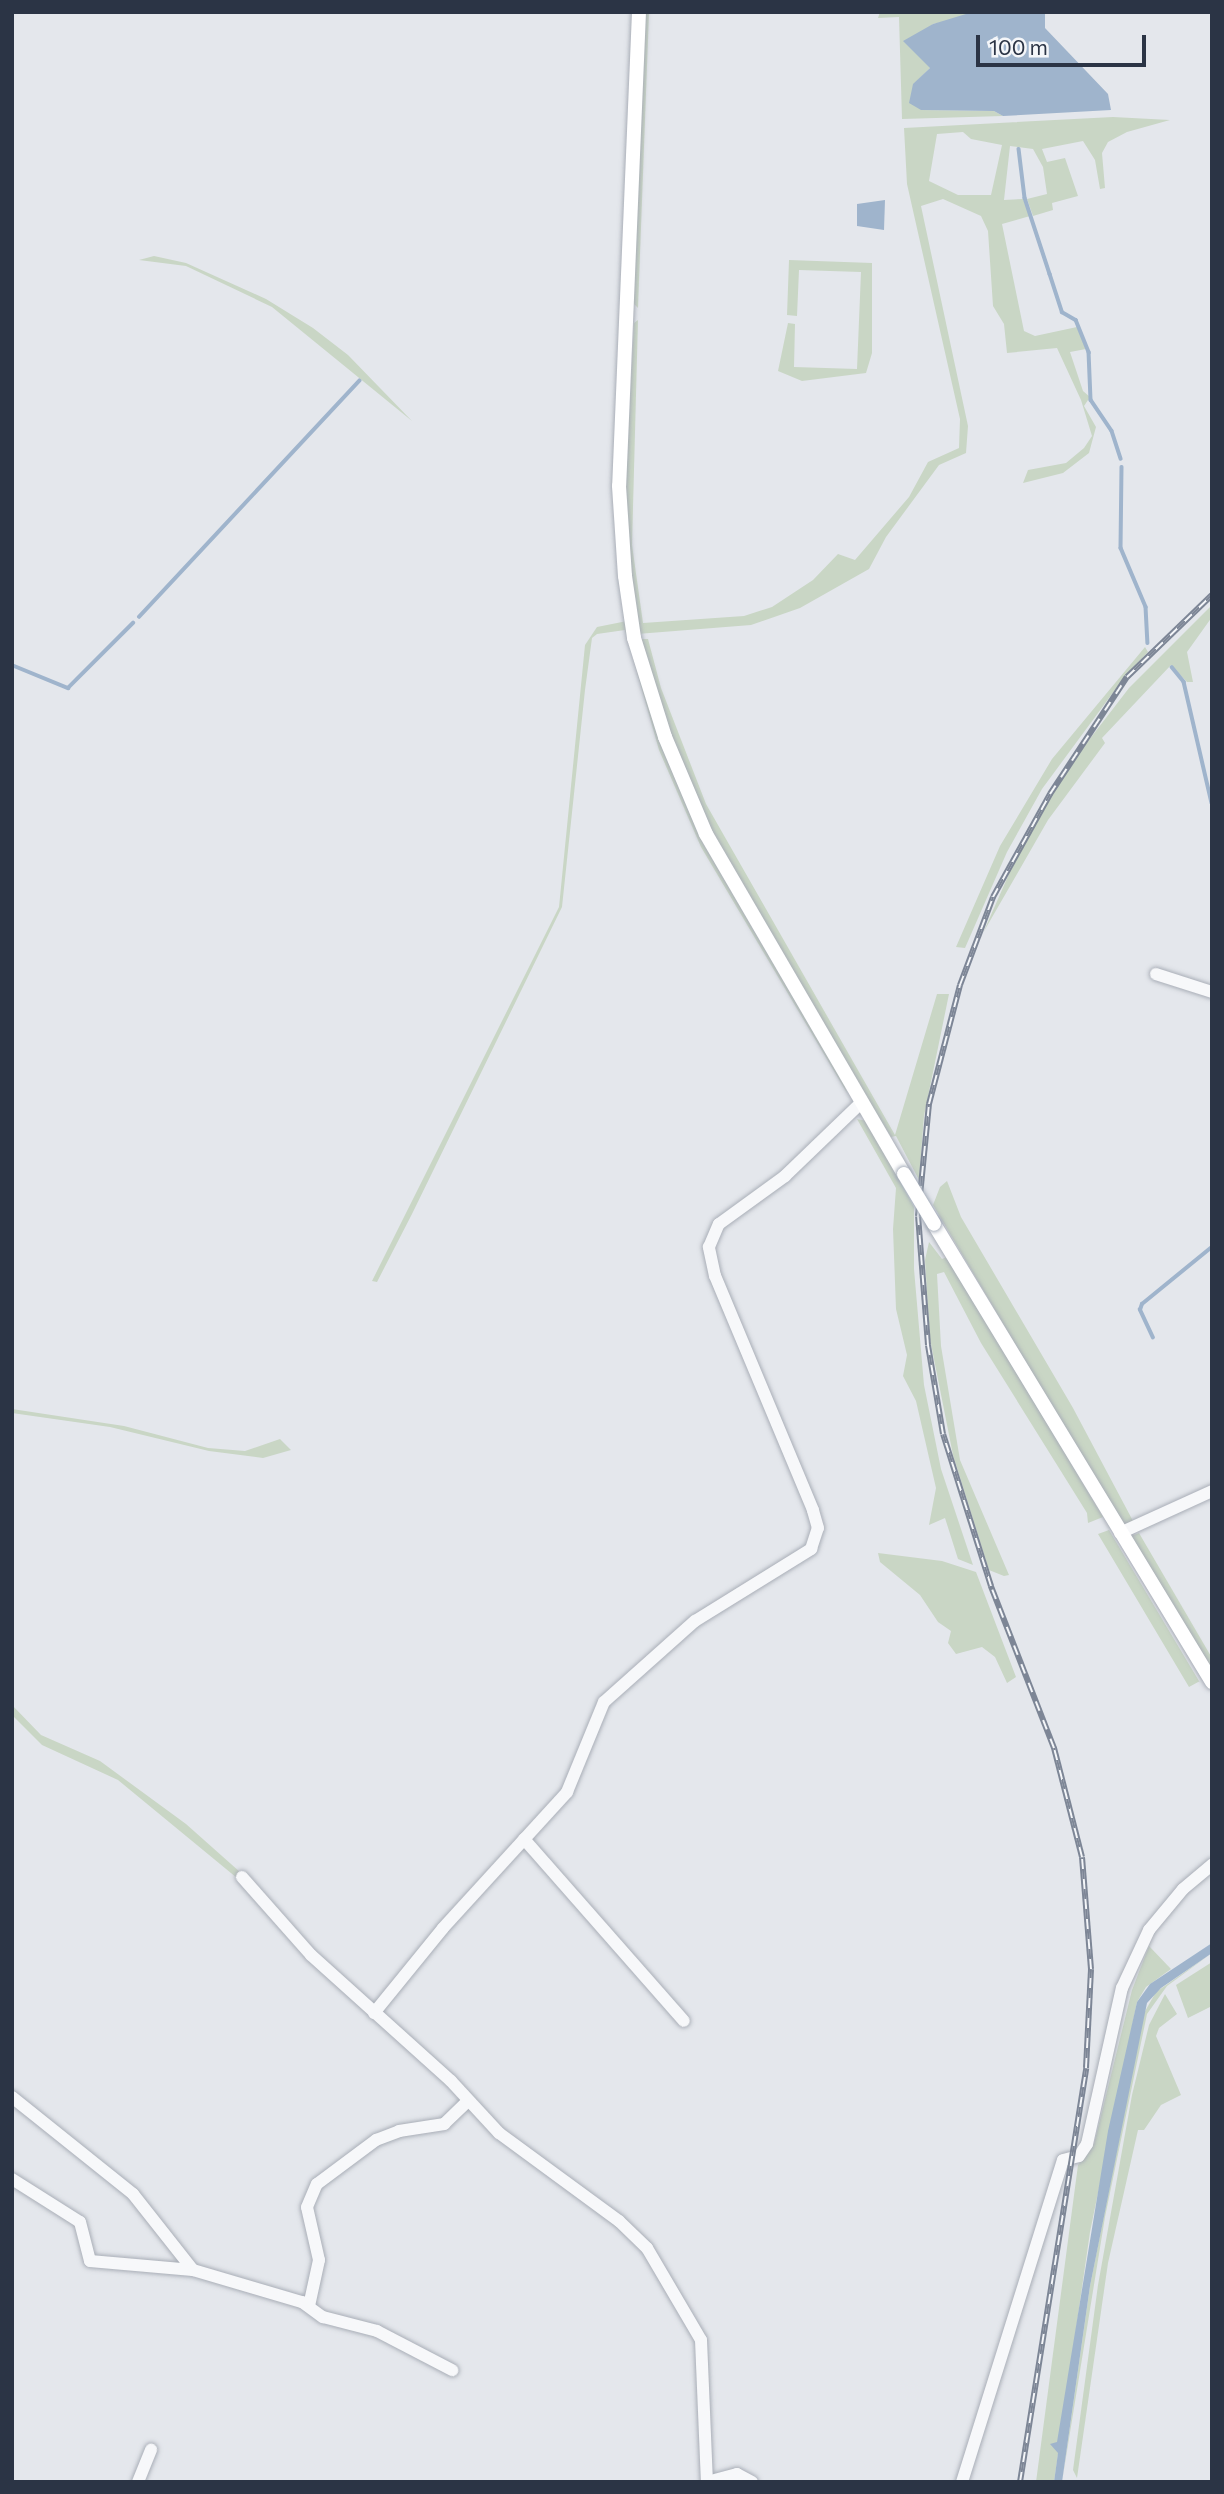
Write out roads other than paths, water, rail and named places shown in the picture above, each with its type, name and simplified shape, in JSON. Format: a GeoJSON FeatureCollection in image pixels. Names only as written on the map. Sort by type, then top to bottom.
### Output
{"type":"FeatureCollection","features":[{"type":"Feature","properties":{"kind":"main road"},"geometry":{"type":"LineString","coordinates":[[639,12],[620,486],[625,576],[634,638],[666,737],[706,834],[904,1174],[1212,1682]]}},
{"type":"Feature","properties":{"kind":"street"},"geometry":{"type":"LineString","coordinates":[[1156,974],[1212,992]]}},
{"type":"Feature","properties":{"kind":"street"},"geometry":{"type":"LineString","coordinates":[[374,2013],[575,1779],[604,1702],[695,1621],[804,1557],[816,1539],[818,1528],[813,1510],[715,1276],[709,1247],[719,1224],[785,1177],[862,1102]]}},
{"type":"Feature","properties":{"kind":"street"},"geometry":{"type":"LineString","coordinates":[[1120,1533],[1212,1491]]}},
{"type":"Feature","properties":{"kind":"street"},"geometry":{"type":"LineString","coordinates":[[524,1839],[684,2021]]}},
{"type":"Feature","properties":{"kind":"street"},"geometry":{"type":"LineString","coordinates":[[962,2482],[1063,2160],[1079,2156],[1087,2144],[1122,1988],[1149,1930],[1183,1889],[1212,1865]]}},
{"type":"Feature","properties":{"kind":"street"},"geometry":{"type":"LineString","coordinates":[[242,1877],[312,1955],[499,2133],[634,2233],[666,2276],[701,2340],[707,2482],[737,2474],[752,2482]]}},
{"type":"Feature","properties":{"kind":"street"},"geometry":{"type":"LineString","coordinates":[[12,2097],[133,2194],[193,2270]]}},
{"type":"Feature","properties":{"kind":"street"},"geometry":{"type":"LineString","coordinates":[[309,2306],[318,2260],[307,2207],[317,2184],[376,2140],[399,2131],[444,2124],[468,2101]]}},
{"type":"Feature","properties":{"kind":"street"},"geometry":{"type":"LineString","coordinates":[[12,2179],[80,2222],[90,2261],[193,2270],[309,2306],[323,2317],[377,2331],[452,2370]]}},
{"type":"Feature","properties":{"kind":"street"},"geometry":{"type":"LineString","coordinates":[[138,2482],[151,2449]]}},
{"type":"Feature","properties":{"kind":"water"},"geometry":{"type":"Polygon","coordinates":[[[1045,12],[1045,28],[1108,94],[1111,110],[1003,116],[994,111],[921,110],[909,103],[913,84],[930,68],[903,41],[933,24],[966,14],[1045,12]]]}},
{"type":"Feature","properties":{"kind":"water"},"geometry":{"type":"Polygon","coordinates":[[[885,200],[884,230],[857,226],[857,204],[885,200]]]}},
{"type":"Feature","properties":{"kind":"water"},"geometry":{"type":"Polygon","coordinates":[[[1212,1943],[1212,1953],[1161,1988],[1147,2003],[1090,2286],[1062,2482],[1054,2482],[1058,2453],[1050,2444],[1057,2442],[1108,2131],[1137,2002],[1150,1984],[1212,1943]]]}},
{"type":"Feature","properties":{"kind":"waterway"},"geometry":{"type":"LineString","coordinates":[[1019,149],[1025,198],[1062,312],[1076,320],[1089,352],[1091,400],[1112,431],[1121,459]]}},
{"type":"Feature","properties":{"kind":"waterway"},"geometry":{"type":"LineString","coordinates":[[139,617],[359,381]]}},
{"type":"Feature","properties":{"kind":"waterway"},"geometry":{"type":"LineString","coordinates":[[1122,467],[1121,548],[1146,607],[1148,643]]}},
{"type":"Feature","properties":{"kind":"waterway"},"geometry":{"type":"LineString","coordinates":[[12,665],[68,688],[133,623]]}},
{"type":"Feature","properties":{"kind":"waterway"},"geometry":{"type":"LineString","coordinates":[[1172,667],[1184,682],[1212,803]]}},
{"type":"Feature","properties":{"kind":"waterway"},"geometry":{"type":"LineString","coordinates":[[1153,1338],[1140,1310],[1142,1304],[1212,1247]]}},
{"type":"Feature","properties":{"kind":"railway"},"geometry":{"type":"LineString","coordinates":[[1020,2482],[1086,2068],[1091,1969],[1082,1857],[1054,1748],[991,1586],[943,1434],[928,1345],[918,1216],[929,1104],[960,985],[993,897],[1050,794],[1127,677],[1212,595]]}}]}
